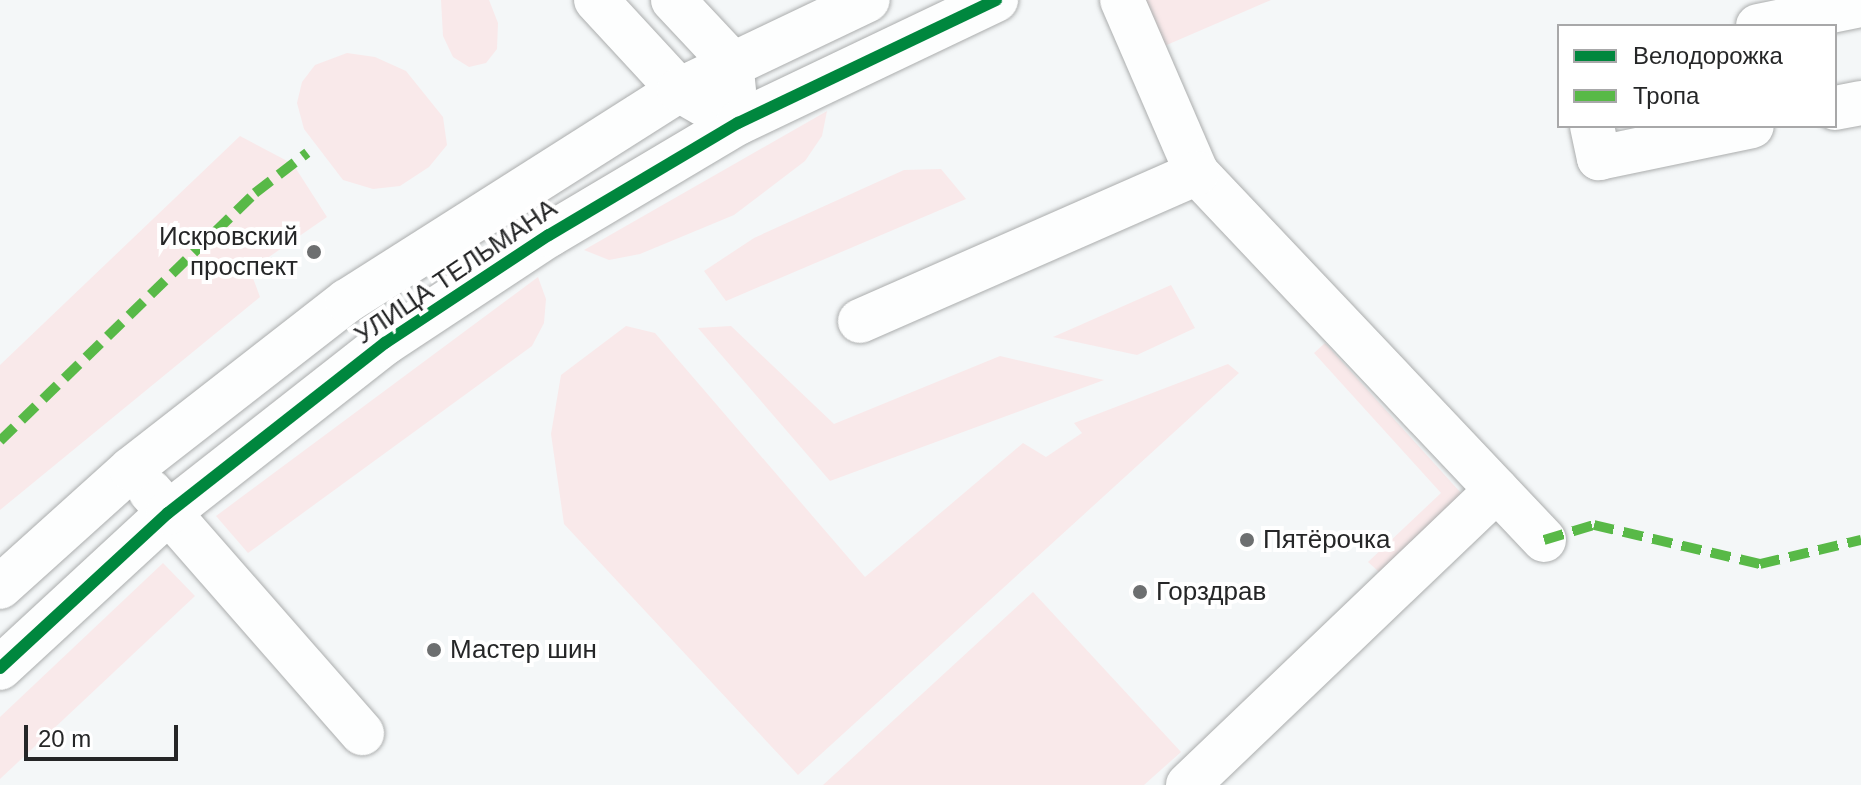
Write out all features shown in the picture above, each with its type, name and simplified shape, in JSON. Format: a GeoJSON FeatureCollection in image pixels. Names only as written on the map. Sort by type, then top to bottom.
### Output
{"type":"FeatureCollection","features":[{"type":"Feature","properties":{"kind":"street"},"geometry":{"type":"LineString","coordinates":[[596,0],[679,90],[738,123]]}},
{"type":"Feature","properties":{"kind":"street"},"geometry":{"type":"LineString","coordinates":[[673,0],[731,62],[738,123]]}},
{"type":"Feature","properties":{"kind":"street","name":"УЛИЦА ТЕЛЬМАНА"},"geometry":{"type":"LineString","coordinates":[[0,587],[131,469],[347,301],[679,90],[731,62],[868,0]]}},
{"type":"Feature","properties":{"kind":"street","name":"УЛИЦА ТЕЛЬМАНА"},"geometry":{"type":"LineString","coordinates":[[0,668],[168,513],[385,343],[549,235],[738,123],[996,0]]}},
{"type":"Feature","properties":{"kind":"street"},"geometry":{"type":"LineString","coordinates":[[1122,0],[1197,173],[1544,540]]}},
{"type":"Feature","properties":{"kind":"street"},"geometry":{"type":"LineString","coordinates":[[1768,24],[1861,5]]}},
{"type":"Feature","properties":{"kind":"street"},"geometry":{"type":"LineString","coordinates":[[1837,108],[1861,103]]}},
{"type":"Feature","properties":{"kind":"street"},"geometry":{"type":"LineString","coordinates":[[1592,128],[1599,158],[1742,128]]}},
{"type":"Feature","properties":{"kind":"street"},"geometry":{"type":"LineString","coordinates":[[860,321],[1197,173]]}},
{"type":"Feature","properties":{"kind":"street"},"geometry":{"type":"LineString","coordinates":[[131,469],[362,733]]}},
{"type":"Feature","properties":{"kind":"street"},"geometry":{"type":"LineString","coordinates":[[1188,785],[1497,490]]}},
{"type":"Feature","properties":{"kind":"shaded area"},"geometry":{"type":"Polygon","coordinates":[[[441,0],[489,0],[498,23],[497,49],[486,63],[469,67],[453,57],[443,36],[441,0]]]}},
{"type":"Feature","properties":{"kind":"shaded area"},"geometry":{"type":"Polygon","coordinates":[[[1142,0],[1271,0],[1162,47],[1142,0]]]}},
{"type":"Feature","properties":{"kind":"shaded area"},"geometry":{"type":"Polygon","coordinates":[[[347,53],[375,57],[406,71],[443,117],[447,145],[429,167],[400,186],[373,189],[343,180],[304,129],[297,103],[302,82],[315,65],[347,53]]]}},
{"type":"Feature","properties":{"kind":"shaded area"},"geometry":{"type":"Polygon","coordinates":[[[827,111],[822,136],[805,161],[734,215],[640,254],[609,260],[584,250],[827,111]]]}},
{"type":"Feature","properties":{"kind":"shaded area"},"geometry":{"type":"Polygon","coordinates":[[[240,136],[293,164],[327,217],[250,270],[260,297],[0,510],[0,365],[240,136]]]}},
{"type":"Feature","properties":{"kind":"shaded area"},"geometry":{"type":"Polygon","coordinates":[[[941,169],[966,199],[726,301],[704,271],[754,238],[904,170],[941,169]]]}},
{"type":"Feature","properties":{"kind":"shaded area"},"geometry":{"type":"Polygon","coordinates":[[[538,277],[546,299],[544,323],[532,346],[248,553],[216,516],[538,277]]]}},
{"type":"Feature","properties":{"kind":"shaded area"},"geometry":{"type":"Polygon","coordinates":[[[1171,285],[1195,328],[1137,355],[1053,337],[1171,285]]]}},
{"type":"Feature","properties":{"kind":"shaded area"},"geometry":{"type":"Polygon","coordinates":[[[626,326],[655,333],[865,577],[1023,443],[1046,457],[1082,433],[1074,423],[1228,364],[1239,373],[798,775],[564,524],[551,434],[561,375],[626,326]]]}},
{"type":"Feature","properties":{"kind":"shaded area"},"geometry":{"type":"Polygon","coordinates":[[[731,326],[834,424],[1000,356],[1104,380],[830,481],[698,328],[731,326]]]}},
{"type":"Feature","properties":{"kind":"shaded area"},"geometry":{"type":"Polygon","coordinates":[[[1325,343],[1462,494],[1379,572],[1368,562],[1441,493],[1314,353],[1325,343]]]}},
{"type":"Feature","properties":{"kind":"shaded area"},"geometry":{"type":"Polygon","coordinates":[[[163,563],[195,596],[0,779],[0,717],[163,563]]]}},
{"type":"Feature","properties":{"kind":"shaded area"},"geometry":{"type":"Polygon","coordinates":[[[1033,592],[1181,752],[1144,785],[823,785],[1033,592]]]}},
{"type":"Feature","properties":{"kind":"marked path"},"geometry":{"type":"LineString","coordinates":[[0,441],[255,193],[307,153]]}},
{"type":"Feature","properties":{"kind":"marked path"},"geometry":{"type":"LineString","coordinates":[[1544,540],[1594,525],[1760,564],[1861,540]]}},
{"type":"Feature","properties":{"kind":"cycle path"},"geometry":{"type":"LineString","coordinates":[[0,668],[168,513],[385,343],[549,235],[738,123],[996,0]]}},
{"type":"Feature","properties":{"kind":"place","name":"Искровский проспект"},"geometry":{"type":"Point","coordinates":[314,252]}},
{"type":"Feature","properties":{"kind":"place","name":"Пятёрочка"},"geometry":{"type":"Point","coordinates":[1247,540]}},
{"type":"Feature","properties":{"kind":"place","name":"Горздрав"},"geometry":{"type":"Point","coordinates":[1140,592]}},
{"type":"Feature","properties":{"kind":"place","name":"Мастер шин"},"geometry":{"type":"Point","coordinates":[434,650]}}]}
